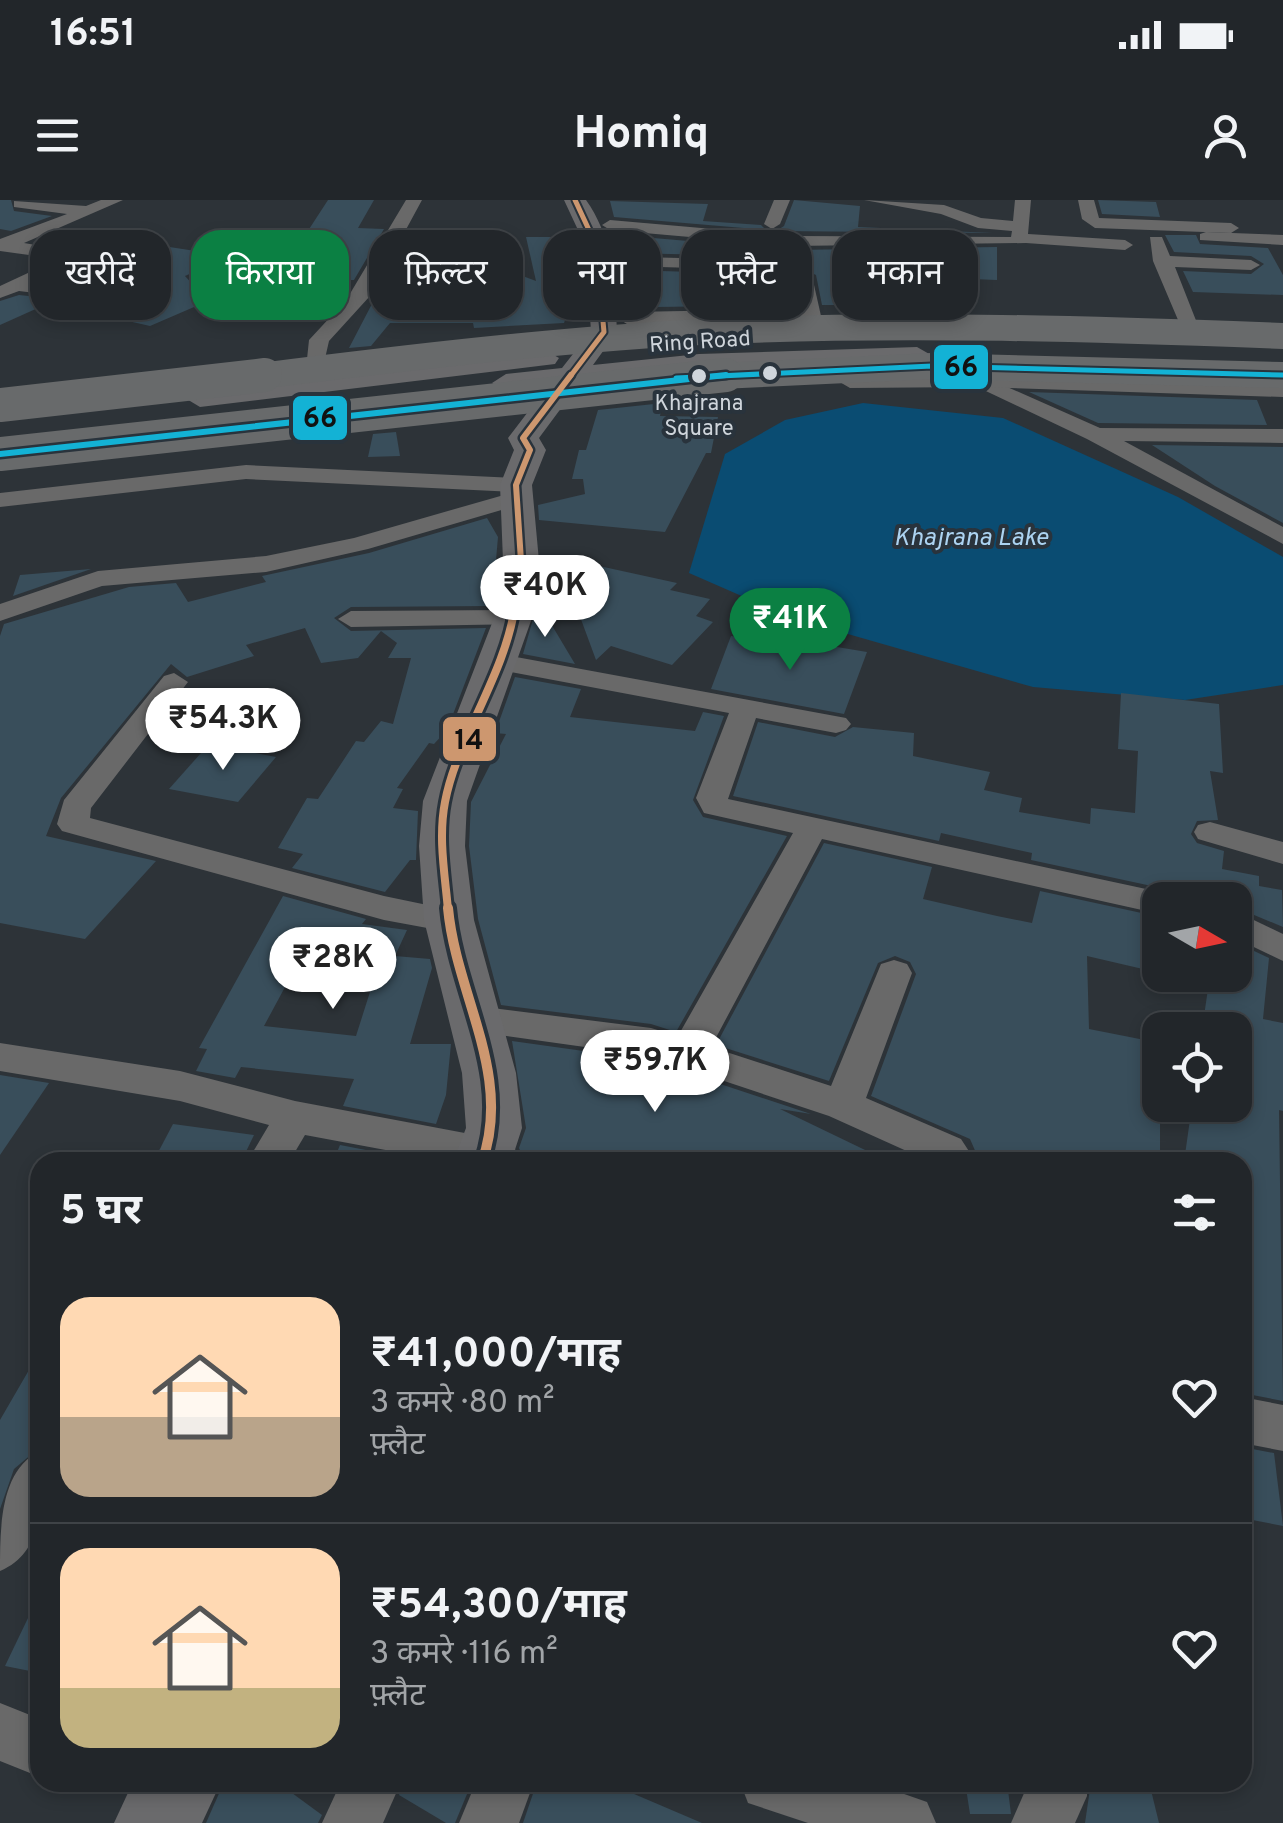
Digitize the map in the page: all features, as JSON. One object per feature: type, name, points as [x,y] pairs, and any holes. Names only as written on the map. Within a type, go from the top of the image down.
[{"type":"main road","points":[[575,200],[596,230]]},
{"type":"main road","points":[[597,200],[604,230]]},
{"type":"main road","points":[[520,478],[552,440],[612,343],[611,320]]},
{"type":"main road","name":"Ring Road","points":[[0,405],[635,336],[751,329],[954,326],[1283,336]]},
{"type":"main road","name":"Ring Road","points":[[0,419],[612,343],[912,336],[1283,348]]},
{"type":"main road","name":"Ring Road","points":[[0,440],[570,375],[612,343],[699,362],[906,355],[1283,365]]},
{"type":"main road","name":"Ring Road","points":[[0,454],[699,375],[932,366],[1283,376]]},
{"type":"main road","points":[[491,1152],[494,1128],[489,1073],[450,920],[442,846],[445,801],[500,662],[513,618],[521,561],[520,478],[524,438],[570,375]]},
{"type":"street","points":[[2,246],[115,200]]},
{"type":"street","points":[[317,359],[319,340],[350,308],[414,200]]},
{"type":"street","points":[[772,224],[782,200]]},
{"type":"street","points":[[872,200],[1019,233],[1156,242],[1283,240]]},
{"type":"street","points":[[661,244],[1019,242],[1023,200]]},
{"type":"street","points":[[1086,200],[1092,222],[1254,265],[1260,290]]},
{"type":"street","points":[[0,212],[25,202],[87,211]]},
{"type":"street","points":[[1156,242],[1231,228]]},
{"type":"street","points":[[1156,242],[1188,323]]},
{"type":"street","points":[[2,246],[30,251]]},
{"type":"street","points":[[812,316],[832,316]]},
{"type":"street","points":[[978,318],[1283,326]]},
{"type":"street","points":[[0,392],[317,359],[612,343],[782,320]]},
{"type":"street","points":[[699,362],[709,371],[736,378],[978,380],[1283,390]]},
{"type":"street","points":[[978,380],[1096,434],[1283,537]]},
{"type":"street","points":[[0,466],[549,403]]},
{"type":"street","points":[[1096,434],[1283,436]]},
{"type":"street","points":[[1243,435],[1283,457]]},
{"type":"street","points":[[0,500],[246,472],[520,478]]},
{"type":"street","points":[[0,614],[98,579],[151,571],[266,564],[359,544],[520,478]]},
{"type":"street","points":[[351,619],[513,618]]},
{"type":"street","points":[[500,662],[836,724]]},
{"type":"street","points":[[174,682],[75,807],[73,824],[384,908],[450,920]]},
{"type":"street","points":[[745,708],[713,805],[1142,900]]},
{"type":"street","points":[[688,1053],[813,826]]},
{"type":"street","points":[[1210,832],[1283,854]]},
{"type":"street","points":[[1252,932],[1283,949]]},
{"type":"street","points":[[843,1105],[894,973]]},
{"type":"street","points":[[476,1020],[651,1042],[843,1105],[943,1152]]},
{"type":"street","points":[[0,1057],[180,1086],[295,1117],[458,1152]]},
{"type":"street","points":[[274,1152],[295,1117]]},
{"type":"street","points":[[1252,1422],[1283,1428]]},
{"type":"street","points":[[0,1545],[30,1492]]},
{"type":"street","points":[[0,1732],[30,1744]]},
{"type":"street","points":[[352,1823],[367,1792]]},
{"type":"street","points":[[489,1823],[501,1792]]},
{"type":"street","points":[[802,1792],[906,1823]]},
{"type":"street","points":[[1040,1823],[1058,1792]]},
{"type":"water","name":"Khajrana Lake","points":[[863,403],[1003,418],[1178,497],[1283,557],[1283,685],[1185,700],[1033,687],[792,618],[689,573],[725,454],[785,420]]},
{"type":"building","points":[[0,200],[11,200],[14,211],[52,216],[11,231],[0,229]]},
{"type":"building","points":[[328,200],[374,200],[358,228],[384,229],[369,230],[369,254],[354,280],[349,280],[349,230],[308,230]]},
{"type":"building","points":[[794,200],[860,206],[858,227],[926,230],[778,230],[784,226]]},
{"type":"building","points":[[1098,200],[1156,202],[1160,217],[1102,214]]},
{"type":"building","points":[[610,201],[708,204],[703,221],[761,225],[766,230],[614,217]]},
{"type":"building","points":[[1165,235],[1196,235],[1200,244],[1268,248],[1283,275],[1283,295],[1193,292],[1183,271],[1251,274],[1264,264],[1251,256],[1174,252]]},
{"type":"building","points":[[526,237],[543,237],[543,320],[565,320],[564,323],[474,328],[473,323],[390,323],[371,346],[349,348],[369,310],[369,320],[523,320],[523,276],[536,281]]},
{"type":"building","points":[[661,239],[681,240],[681,254],[661,254]]},
{"type":"building","points":[[171,247],[191,250],[191,273],[185,276],[191,283],[191,308],[171,317]]},
{"type":"building","points":[[978,247],[997,247],[997,280],[978,279]]},
{"type":"building","points":[[832,249],[832,305],[822,305],[816,275],[812,273],[812,250]]},
{"type":"building","points":[[661,271],[681,272],[681,307],[661,307]]},
{"type":"building","points":[[30,296],[30,312],[0,325],[0,301]]},
{"type":"building","points":[[124,320],[164,320],[150,326]]},
{"type":"building","points":[[1029,392],[1257,400],[1267,425],[1098,423]]},
{"type":"building","points":[[662,406],[660,416],[718,417],[711,453],[706,453],[665,532],[539,520],[538,505],[585,494],[583,479],[572,479],[579,450],[586,450],[598,410]]},
{"type":"building","points":[[396,432],[400,456],[368,457],[373,434]]},
{"type":"building","points":[[1152,445],[1283,447],[1283,523],[1215,486]]},
{"type":"building","points":[[487,518],[498,537],[492,606],[351,607],[334,618],[351,631],[486,628],[447,730],[434,744],[429,743],[397,788],[403,789],[393,808],[418,811],[416,860],[410,860],[385,892],[292,868],[303,854],[278,848],[307,798],[318,799],[356,741],[364,742],[381,721],[393,724],[411,658],[388,658],[397,643],[381,631],[358,658],[321,663],[305,628],[246,645],[254,656],[187,677],[171,664],[61,798],[46,836],[156,861],[85,939],[0,923],[0,636],[4,624],[129,587],[176,583],[188,602],[266,582],[262,576],[369,553]]},
{"type":"building","points":[[558,557],[677,583],[670,590],[710,599],[696,616],[713,622],[672,665],[611,646],[596,660]]},
{"type":"building","points":[[91,569],[13,596],[20,575]]},
{"type":"building","points":[[538,602],[575,664],[523,654]]},
{"type":"building","points":[[731,636],[787,643],[789,639],[867,652],[844,714],[711,689]]},
{"type":"building","points":[[515,677],[581,689],[570,717],[695,731],[703,712],[724,716],[693,800],[703,817],[787,836],[676,1032],[651,1024],[501,1005],[478,919],[469,846],[471,802],[506,734],[495,733]]},
{"type":"building","points":[[1121,693],[1219,704],[1223,773],[1210,771],[1218,820],[1197,821],[1191,834],[1197,843],[1224,851],[1222,869],[1259,876],[1259,886],[1282,890],[1283,927],[1252,914],[1252,882],[1142,884],[1031,860],[1032,853],[941,833],[939,841],[733,796],[758,722],[835,737],[853,727],[914,733],[913,756],[990,772],[984,790],[1022,798],[1019,812],[1090,824],[1091,808],[1135,813],[1138,751],[1118,749]]},
{"type":"building","points":[[209,744],[276,757],[238,802],[169,789]]},
{"type":"building","points":[[824,843],[932,867],[923,899],[997,916],[1032,923],[1040,891],[1142,913],[1142,969],[1087,956],[1089,1029],[1142,1039],[1142,1122],[1160,1122],[1160,1152],[976,1152],[970,1139],[871,1096],[916,974],[910,962],[895,956],[878,963],[829,1081],[716,1045]]},
{"type":"building","points":[[283,896],[366,919],[362,924],[407,930],[395,956],[430,959],[432,968],[410,1044],[451,1044],[446,1095],[436,1124],[343,1106],[354,1079],[241,1067],[235,1078],[196,1071],[207,1049],[199,1048]],"holes":[[[298,963],[376,973],[356,1036],[264,1026]]]},
{"type":"building","points":[[1252,950],[1269,958],[1263,1019],[1283,1023],[1283,1111],[1279,1110],[1283,1401],[1252,1395],[1252,1152],[1185,1152],[1190,1122],[1252,1122],[1252,1012],[1205,1012],[1208,992],[1252,992]]},
{"type":"building","points":[[512,1041],[648,1060],[811,1114],[780,1109],[869,1152],[521,1152],[526,1128]]},
{"type":"building","points":[[0,1075],[49,1083],[0,1155]]},
{"type":"building","points":[[173,1124],[254,1135],[246,1152],[158,1152]]},
{"type":"building","points":[[340,1145],[376,1152],[337,1152]]},
{"type":"building","points":[[30,1368],[30,1455],[14,1469],[0,1509],[0,1420]]},
{"type":"building","points":[[1252,1449],[1274,1453],[1283,1526],[1252,1520]]},
{"type":"building","points":[[30,1614],[30,1671],[5,1666]]},
{"type":"building","points":[[220,1792],[291,1792],[322,1815],[318,1823],[206,1823]]},
{"type":"building","points":[[468,1792],[455,1823],[446,1823],[399,1795]]},
{"type":"building","points":[[534,1792],[629,1792],[702,1823],[523,1823]]},
{"type":"building","points":[[967,1792],[1008,1792],[1011,1814],[970,1814]]},
{"type":"building","points":[[1090,1792],[1151,1792],[1159,1823],[1085,1823]]},
{"type":"transit line","name":"14","points":[[486,1152],[494,1128],[489,1073],[449,920],[442,846],[445,801],[500,662],[513,618],[521,561],[516,485],[530,450],[523,438],[604,332],[596,245],[575,200]]},
{"type":"transit line","name":"66","points":[[0,454],[680,377],[932,366],[1283,375]]},
{"type":"place","name":"Khajrana Square","points":[[699,376]]}]
